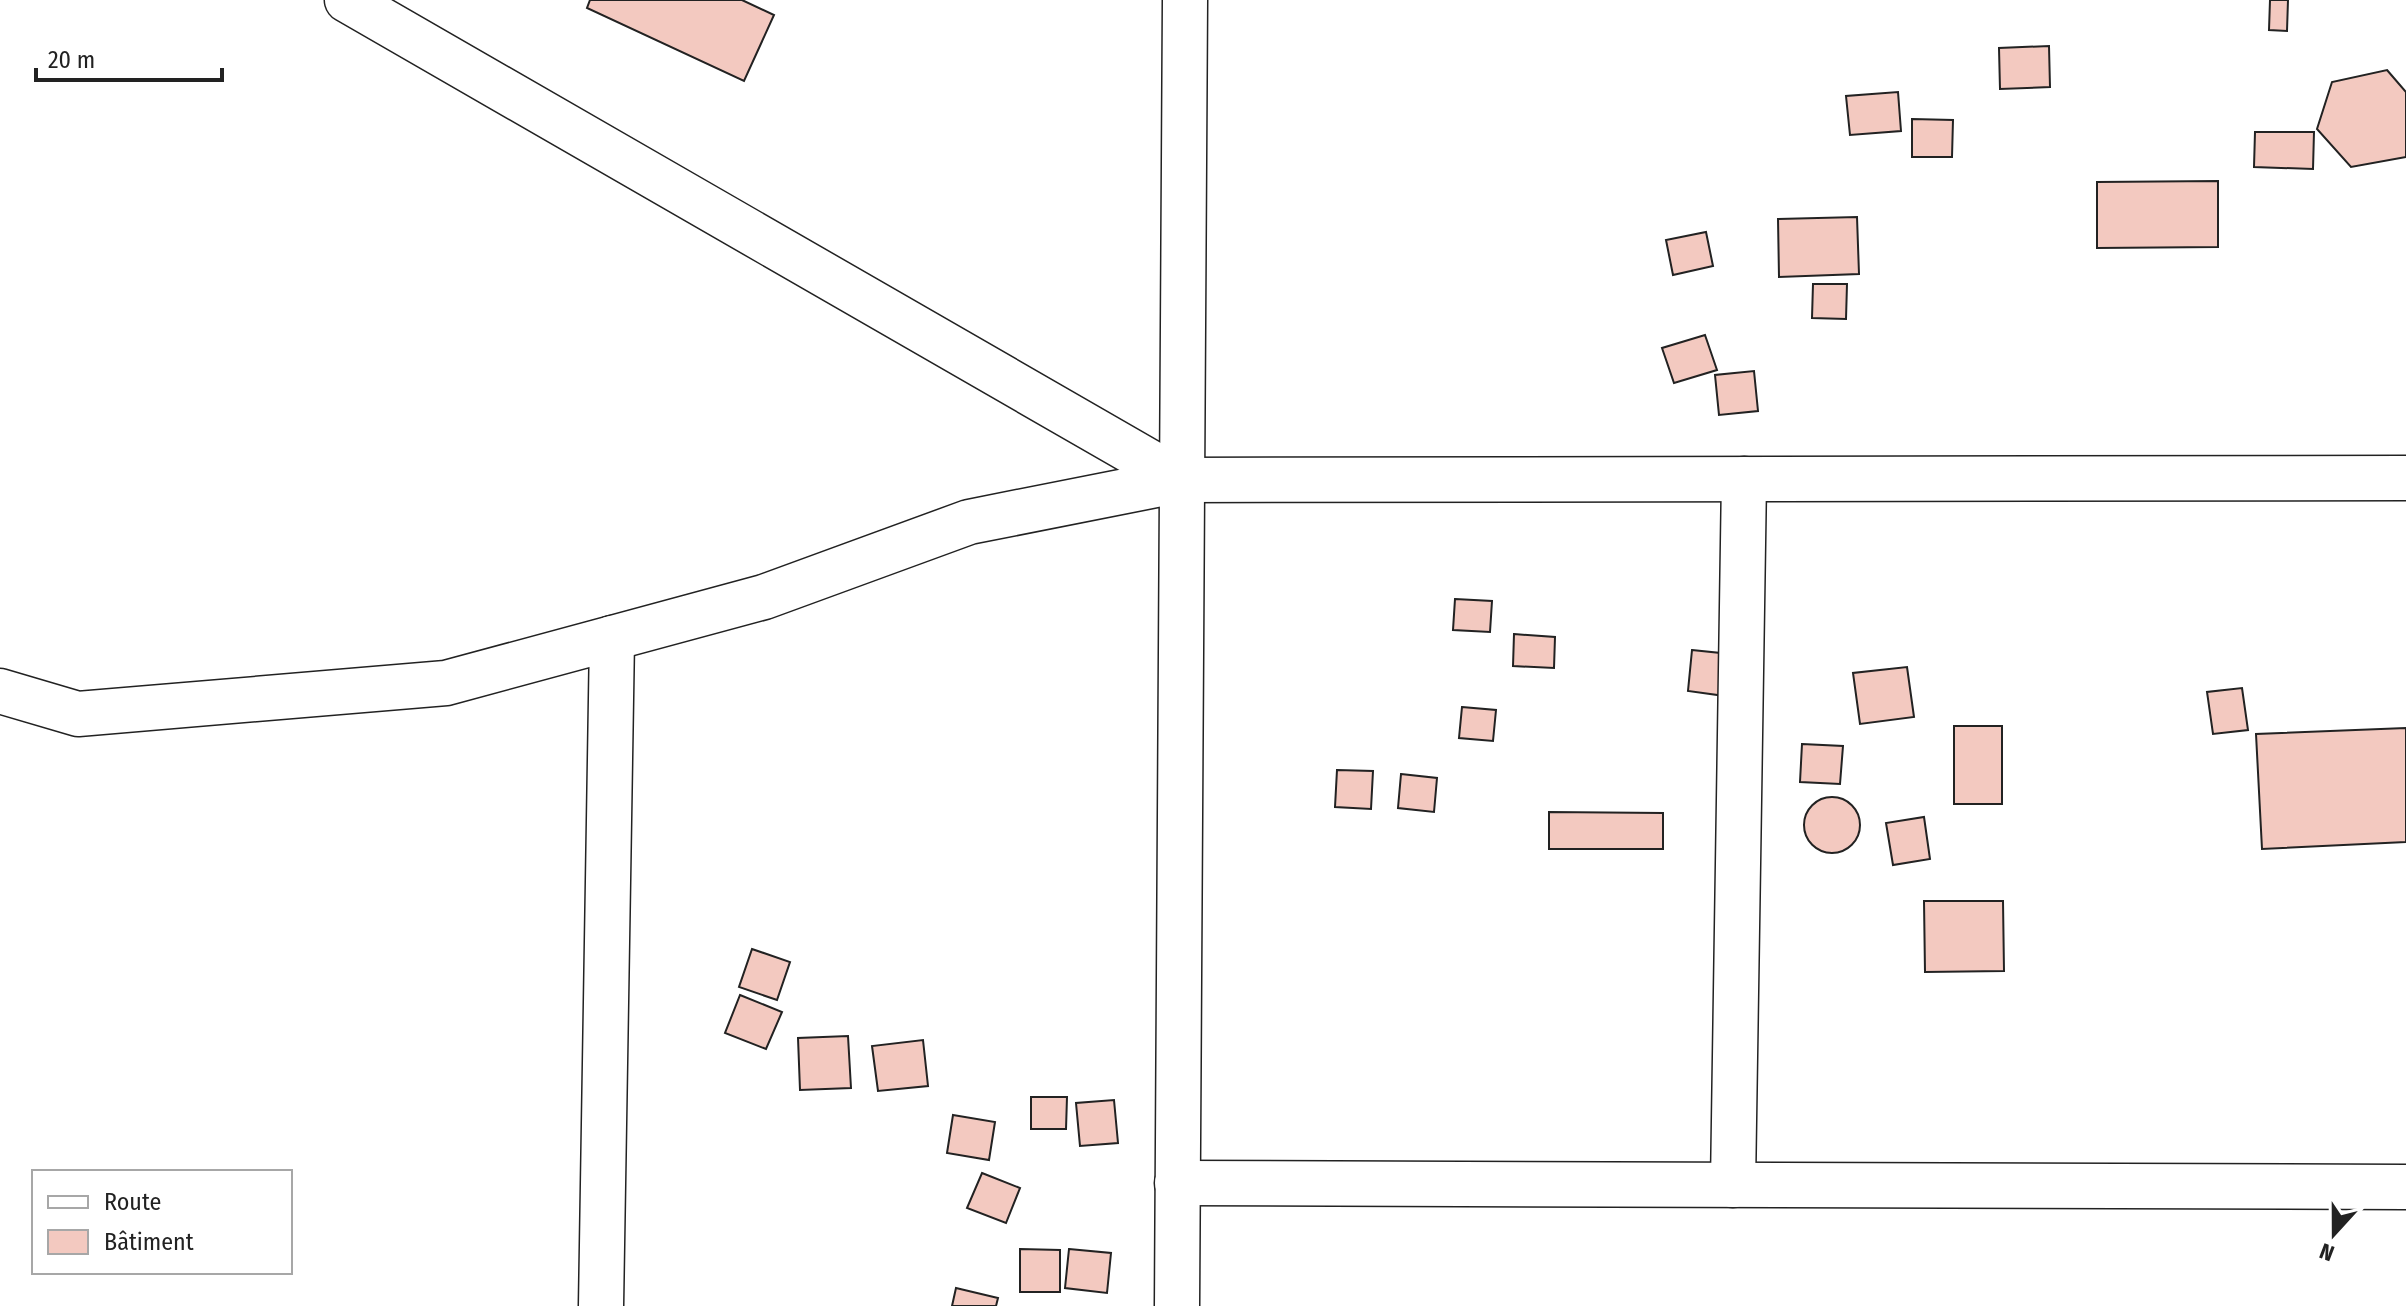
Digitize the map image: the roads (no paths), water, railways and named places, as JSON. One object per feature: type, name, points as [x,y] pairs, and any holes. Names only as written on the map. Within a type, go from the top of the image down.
[{"type":"street","points":[[347,0],[1181,480]]},
{"type":"street","points":[[1177,1306],[1185,0]]},
{"type":"street","points":[[0,691],[78,714],[446,683],[764,597],[969,522],[1181,480],[2406,478]]},
{"type":"street","points":[[1733,1185],[1744,479]]},
{"type":"street","points":[[601,1306],[612,638]]},
{"type":"street","points":[[1177,1183],[2406,1187]]}]
